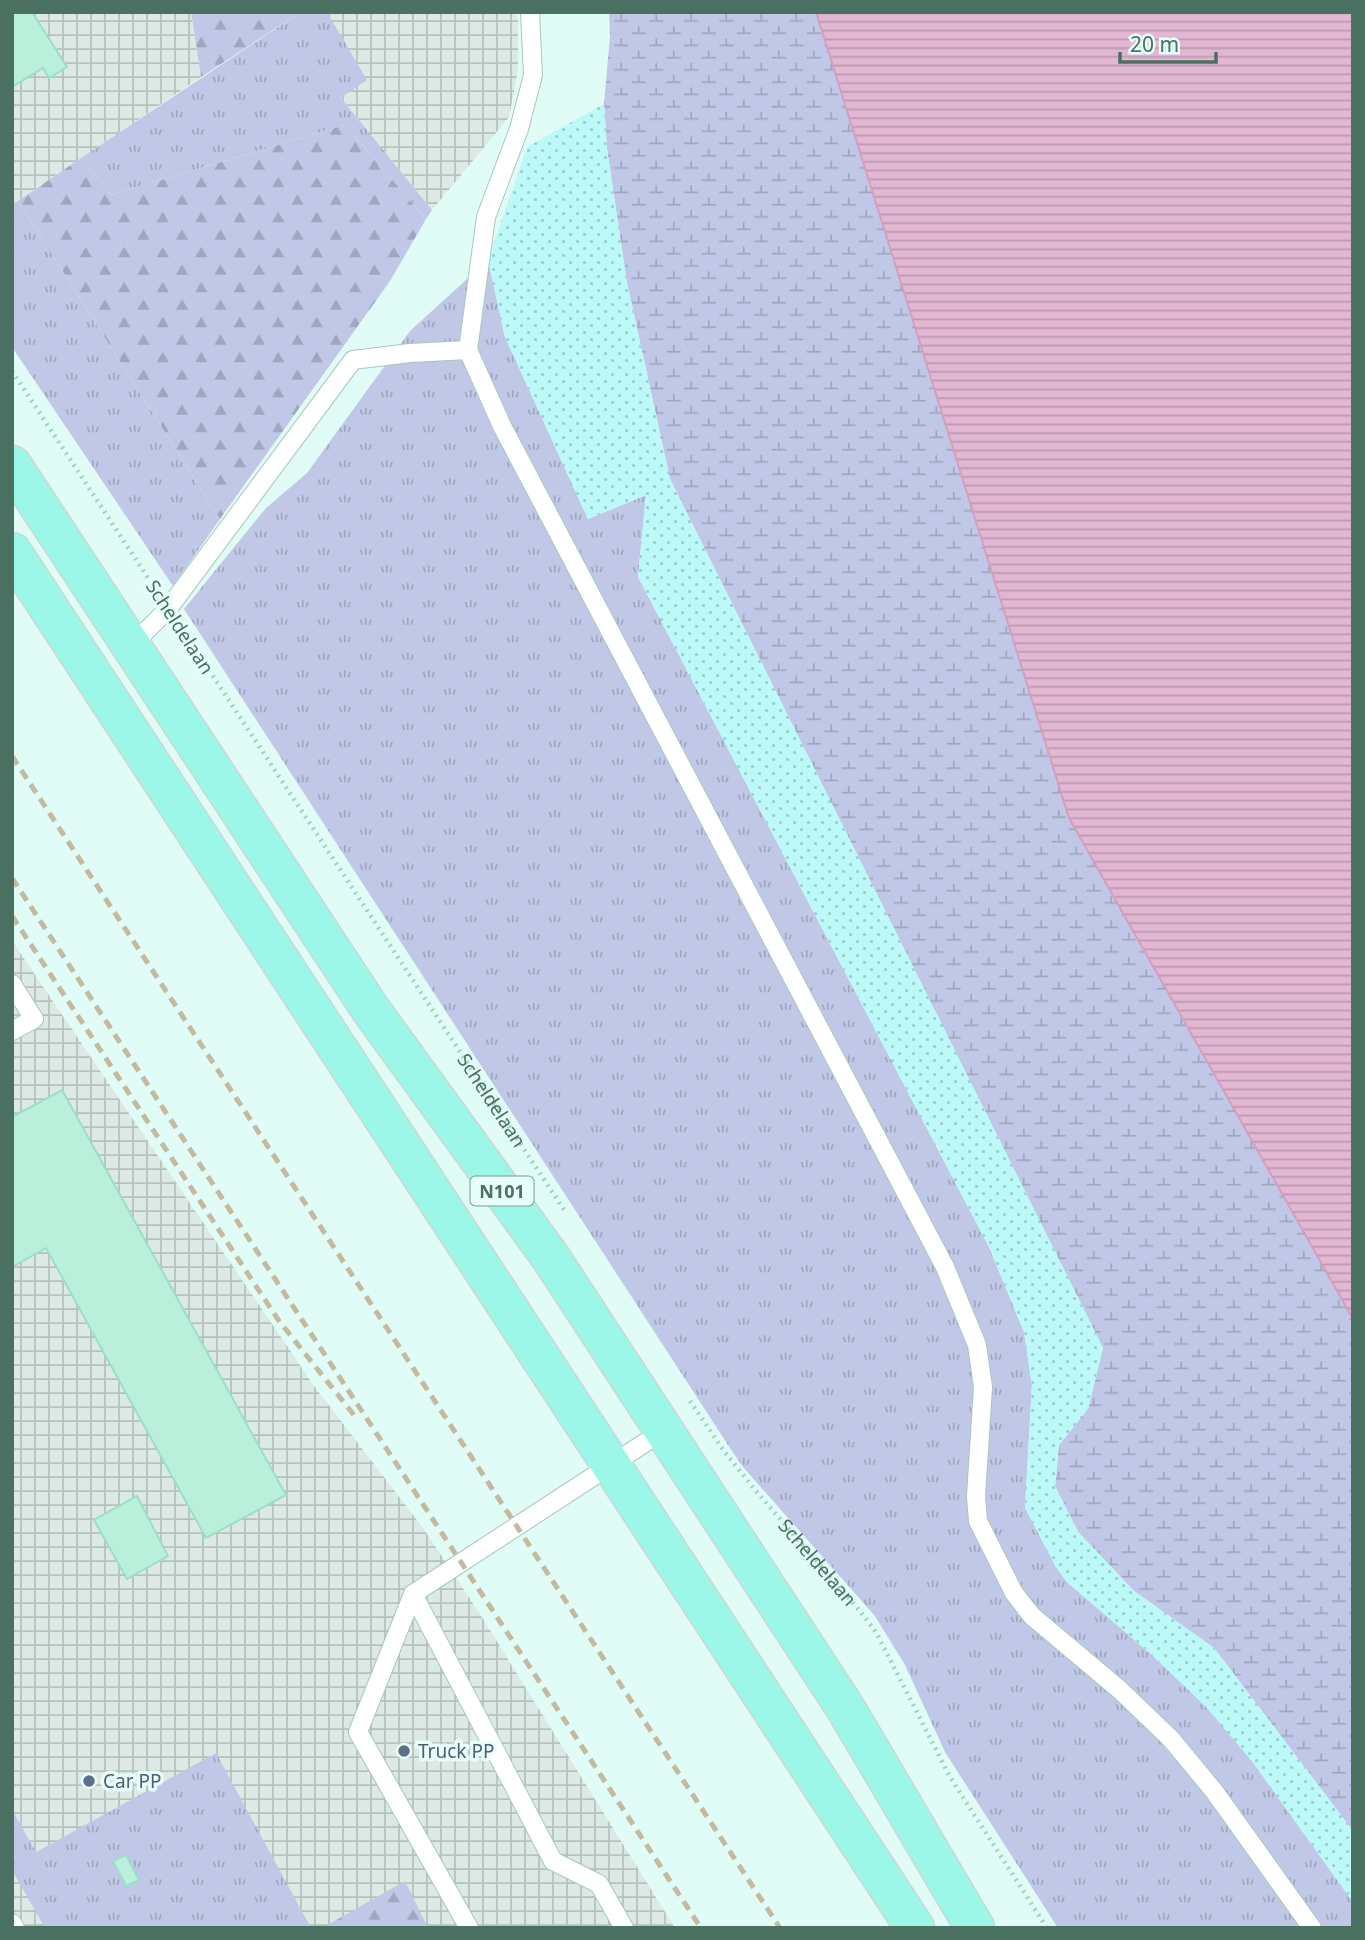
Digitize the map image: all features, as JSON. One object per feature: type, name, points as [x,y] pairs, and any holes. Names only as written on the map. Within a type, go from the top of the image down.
[{"type":"main road","name":"N101","points":[[12,465],[371,1010],[551,1258],[846,1709],[975,1928]]},
{"type":"main road","name":"N101","points":[[12,552],[915,1928]]},
{"type":"lane","points":[[530,12],[533,75],[519,129],[486,217],[467,350],[502,426],[945,1267],[977,1345],[983,1387],[976,1496],[978,1521],[1014,1593],[1032,1616],[1119,1690],[1171,1740],[1214,1791],[1312,1928]]},
{"type":"lane","points":[[131,646],[168,608],[353,360],[467,350]]},
{"type":"lane","points":[[12,984],[34,1019],[12,1031]]},
{"type":"lane","points":[[469,1928],[358,1732],[412,1594],[663,1431]]},
{"type":"lane","points":[[412,1594],[553,1861],[599,1884],[624,1928]]},
{"type":"path","name":"Scheldelaan","points":[[12,371],[570,1220]]},
{"type":"path","name":"Scheldelaan","points":[[685,1393],[724,1451],[755,1490],[876,1632],[950,1777],[1047,1928]]},
{"type":"shaded area","points":[[12,12],[191,12],[201,77],[12,205]]},
{"type":"shaded area","points":[[327,12],[515,12],[518,20],[518,70],[509,117],[432,210],[341,98]]},
{"type":"shaded area","points":[[816,12],[1353,12],[1353,1319],[1069,818]]},
{"type":"shaded area","points":[[12,941],[314,1386],[423,1528],[478,1611],[675,1928],[12,1928]]},
{"type":"green space","points":[[191,12],[301,12],[201,77]]},
{"type":"green space","points":[[301,12],[327,12],[367,80],[341,98],[432,210],[426,219],[345,125],[111,195],[81,158]]},
{"type":"green space","points":[[609,12],[816,12],[1069,818],[1353,1319],[1353,1831],[1214,1648],[1134,1591],[1078,1532],[1055,1486],[1059,1445],[1088,1409],[1103,1348],[670,479],[627,283],[607,149],[604,104],[610,36]]},
{"type":"green space","points":[[345,125],[426,219],[390,281],[220,519],[18,201],[81,158],[111,195]]},
{"type":"green space","points":[[18,201],[220,519],[173,586],[12,347],[12,205]]},
{"type":"green space","points":[[488,260],[505,337],[588,519],[646,495],[638,577],[989,1247],[1024,1332],[1032,1385],[1025,1508],[1056,1567],[1067,1582],[1152,1655],[1206,1706],[1252,1761],[1353,1902],[1353,1928],[1058,1928],[945,1752],[905,1665],[875,1616],[743,1467],[184,609],[266,508],[307,473],[410,331]]},
{"type":"green space","points":[[216,1753],[311,1928],[45,1928],[12,1870],[12,1810],[36,1852]]},
{"type":"green space","points":[[405,1881],[428,1928],[322,1928]]},
{"type":"sand","points":[[604,104],[607,149],[627,283],[670,479],[1103,1348],[1088,1409],[1059,1445],[1055,1486],[1078,1532],[1134,1591],[1214,1648],[1353,1831],[1353,1902],[1252,1761],[1206,1707],[1152,1655],[1067,1582],[1056,1567],[1025,1508],[1032,1385],[1024,1332],[989,1247],[638,577],[646,495],[588,519],[505,337],[488,260],[527,147]]},
{"type":"building","points":[[12,12],[32,12],[67,67],[49,78],[43,68],[12,87]]},
{"type":"building","points":[[62,1090],[286,1495],[206,1538],[46,1248],[12,1267],[12,1117]]},
{"type":"building","points":[[137,1496],[168,1556],[127,1579],[94,1520]]},
{"type":"building","points":[[126,1855],[139,1880],[126,1886],[113,1861]]},
{"type":"railway","points":[[12,756],[780,1928]]},
{"type":"railway","points":[[12,878],[701,1928]]},
{"type":"railway","points":[[12,916],[279,1321],[354,1415]]},
{"type":"place","name":"Truck PP","points":[[404,1751]]},
{"type":"place","name":"Car PP","points":[[89,1781]]}]
